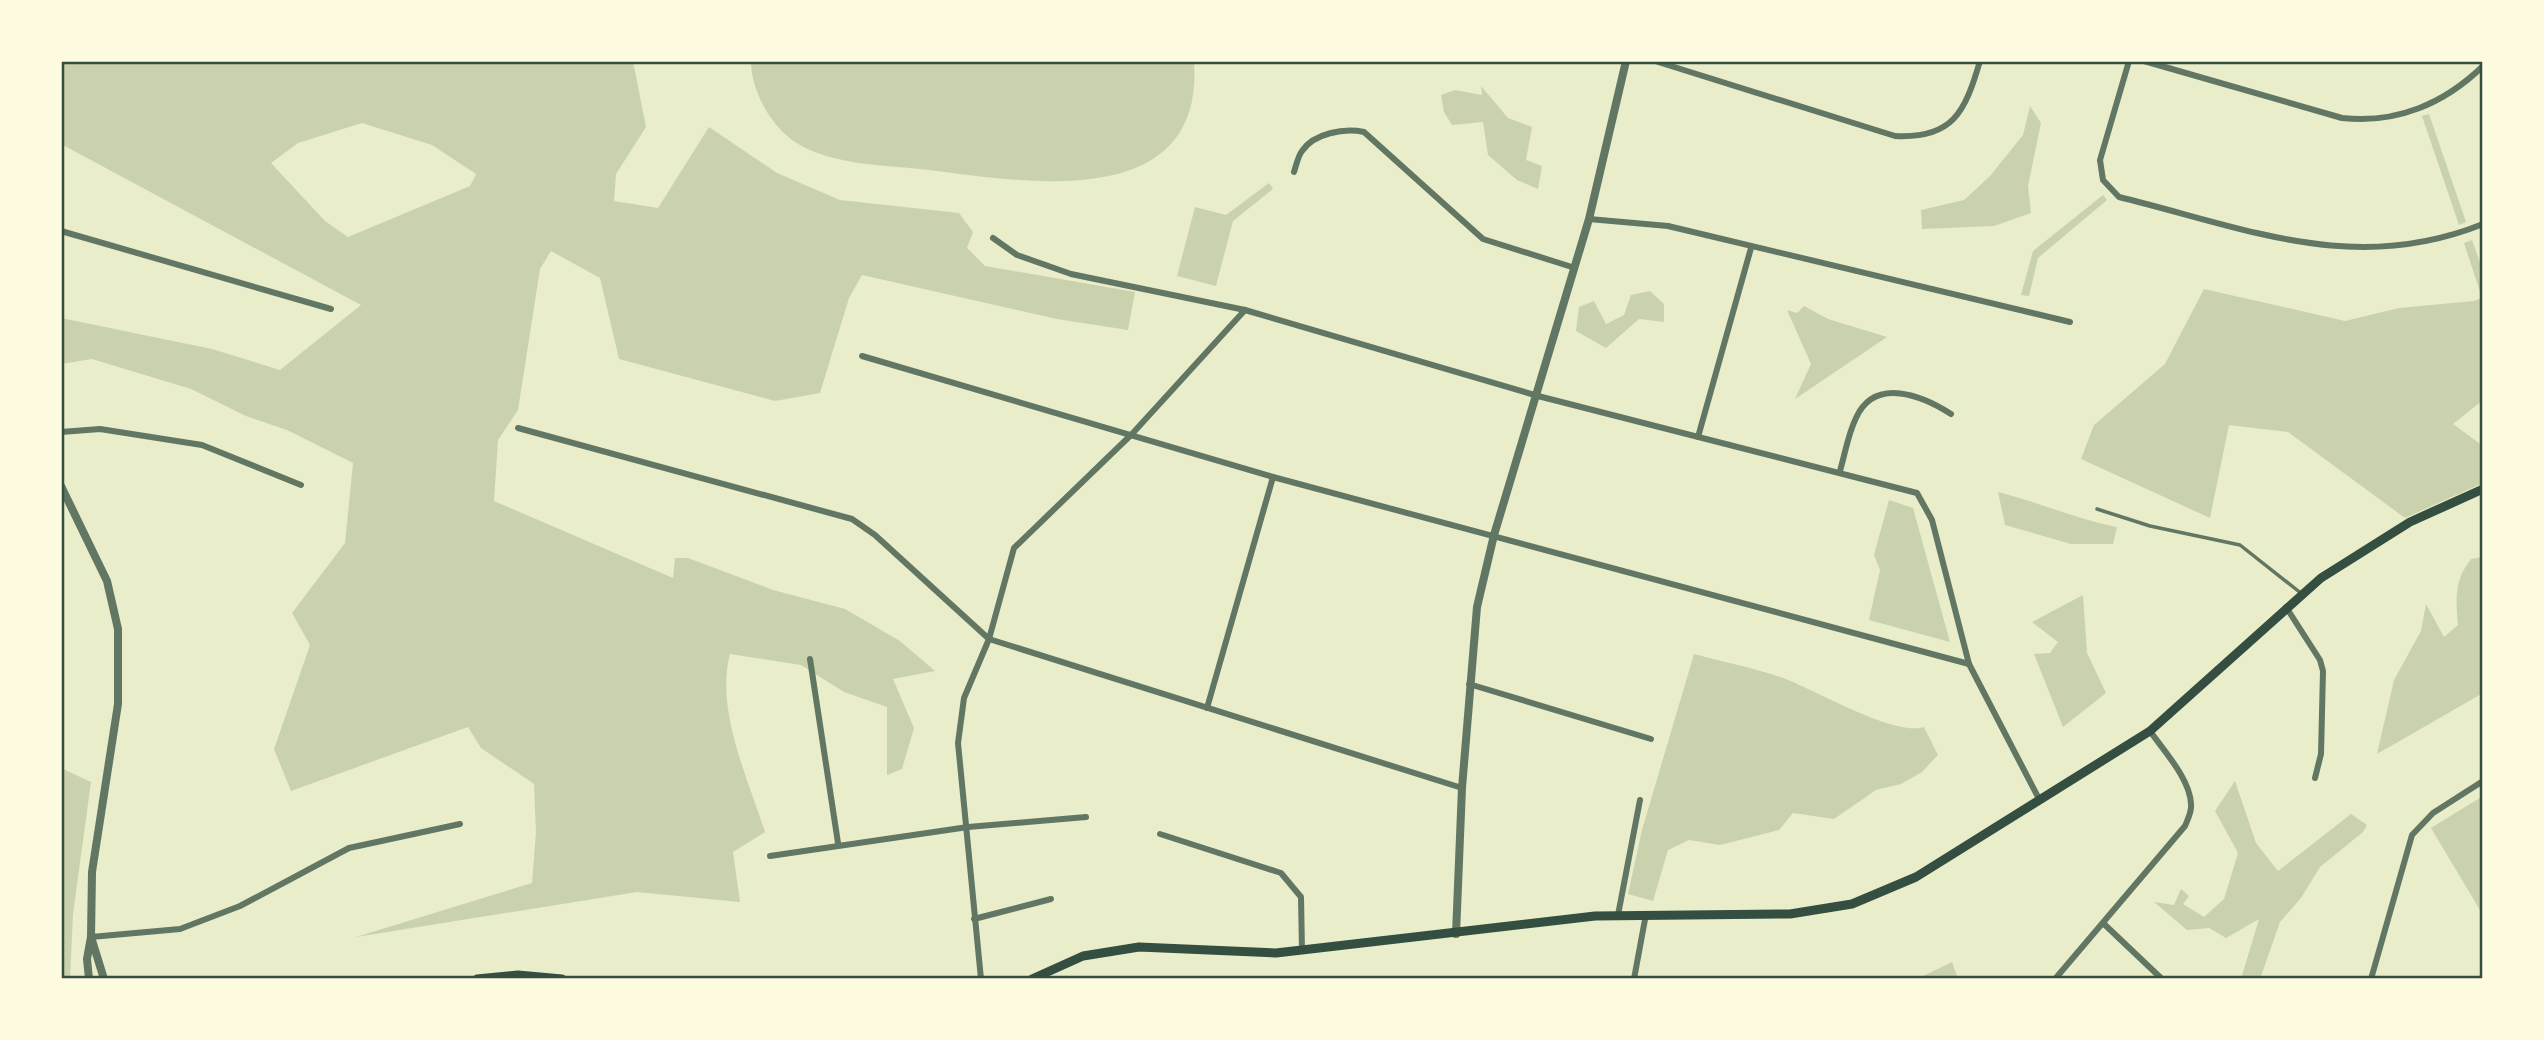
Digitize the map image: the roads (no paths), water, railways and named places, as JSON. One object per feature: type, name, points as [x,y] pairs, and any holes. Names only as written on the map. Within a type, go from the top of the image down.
[{"type":"main road","points":[[1032,979],[1083,956],[1139,947],[1276,953],[1618,915],[1790,914],[1852,904],[1916,877],[2150,731],[2302,594],[2378,540],[2483,489]]},
{"type":"main road","points":[[477,979],[518,975],[562,979]]},
{"type":"street","points":[[1456,934],[1462,788],[1476,607],[1494,535],[1538,396],[1589,219],[1626,61]]},
{"type":"street","points":[[1655,61],[1895,136],[1915,137],[1942,129],[1961,111],[1969,96],[1980,61]]},
{"type":"street","points":[[2129,61],[2100,160],[2103,180],[2119,197],[2305,243],[2343,249],[2376,249],[2436,241],[2483,224]]},
{"type":"street","points":[[2144,61],[2342,118],[2366,120],[2421,108],[2452,92],[2483,66]]},
{"type":"street","points":[[1294,172],[1302,150],[1317,139],[1349,129],[1364,131],[1483,239],[1575,268]]},
{"type":"street","points":[[1589,219],[1668,226],[1751,248],[2070,322]]},
{"type":"street","points":[[61,231],[331,310]]},
{"type":"street","points":[[993,238],[1017,255],[1071,274],[1245,310],[1538,396],[1909,488],[1923,499],[1932,520],[1969,664],[2039,799]]},
{"type":"street","points":[[1698,437],[1751,248]]},
{"type":"street","points":[[981,979],[958,743],[959,721],[964,698],[989,639],[1014,548],[1132,434],[1245,310]]},
{"type":"street","points":[[862,355],[1273,477],[1969,664]]},
{"type":"street","points":[[1840,471],[1856,416],[1877,396],[1891,392],[1913,394],[1930,400],[1951,414]]},
{"type":"street","points":[[518,428],[852,519],[875,535],[989,639],[1462,788]]},
{"type":"street","points":[[61,432],[100,429],[202,445],[301,485]]},
{"type":"street","points":[[1207,708],[1273,477]]},
{"type":"street","points":[[61,486],[107,581],[118,629],[118,704],[92,872],[91,937],[87,959],[89,979]]},
{"type":"street","points":[[2286,607],[2320,660],[2323,671],[2321,754],[2315,778]]},
{"type":"street","points":[[810,659],[838,843]]},
{"type":"street","points":[[1469,684],[1651,739]]},
{"type":"street","points":[[2055,979],[2185,826],[2192,808],[2190,796],[2173,764],[2150,731]]},
{"type":"street","points":[[2371,979],[2412,835],[2432,813],[2483,781]]},
{"type":"street","points":[[1618,915],[1640,800]]},
{"type":"street","points":[[769,856],[838,843],[968,827],[1086,817]]},
{"type":"street","points":[[91,937],[180,929],[240,906],[349,848],[460,824]]},
{"type":"street","points":[[1160,834],[1270,869],[1290,880],[1301,897],[1302,951]]},
{"type":"street","points":[[974,919],[1051,899]]},
{"type":"street","points":[[1634,979],[1646,914]]},
{"type":"street","points":[[2103,923],[2162,979]]},
{"type":"street","points":[[91,937],[104,979]]},
{"type":"lane","points":[[2097,509],[2150,526],[2240,545],[2302,594]]}]
